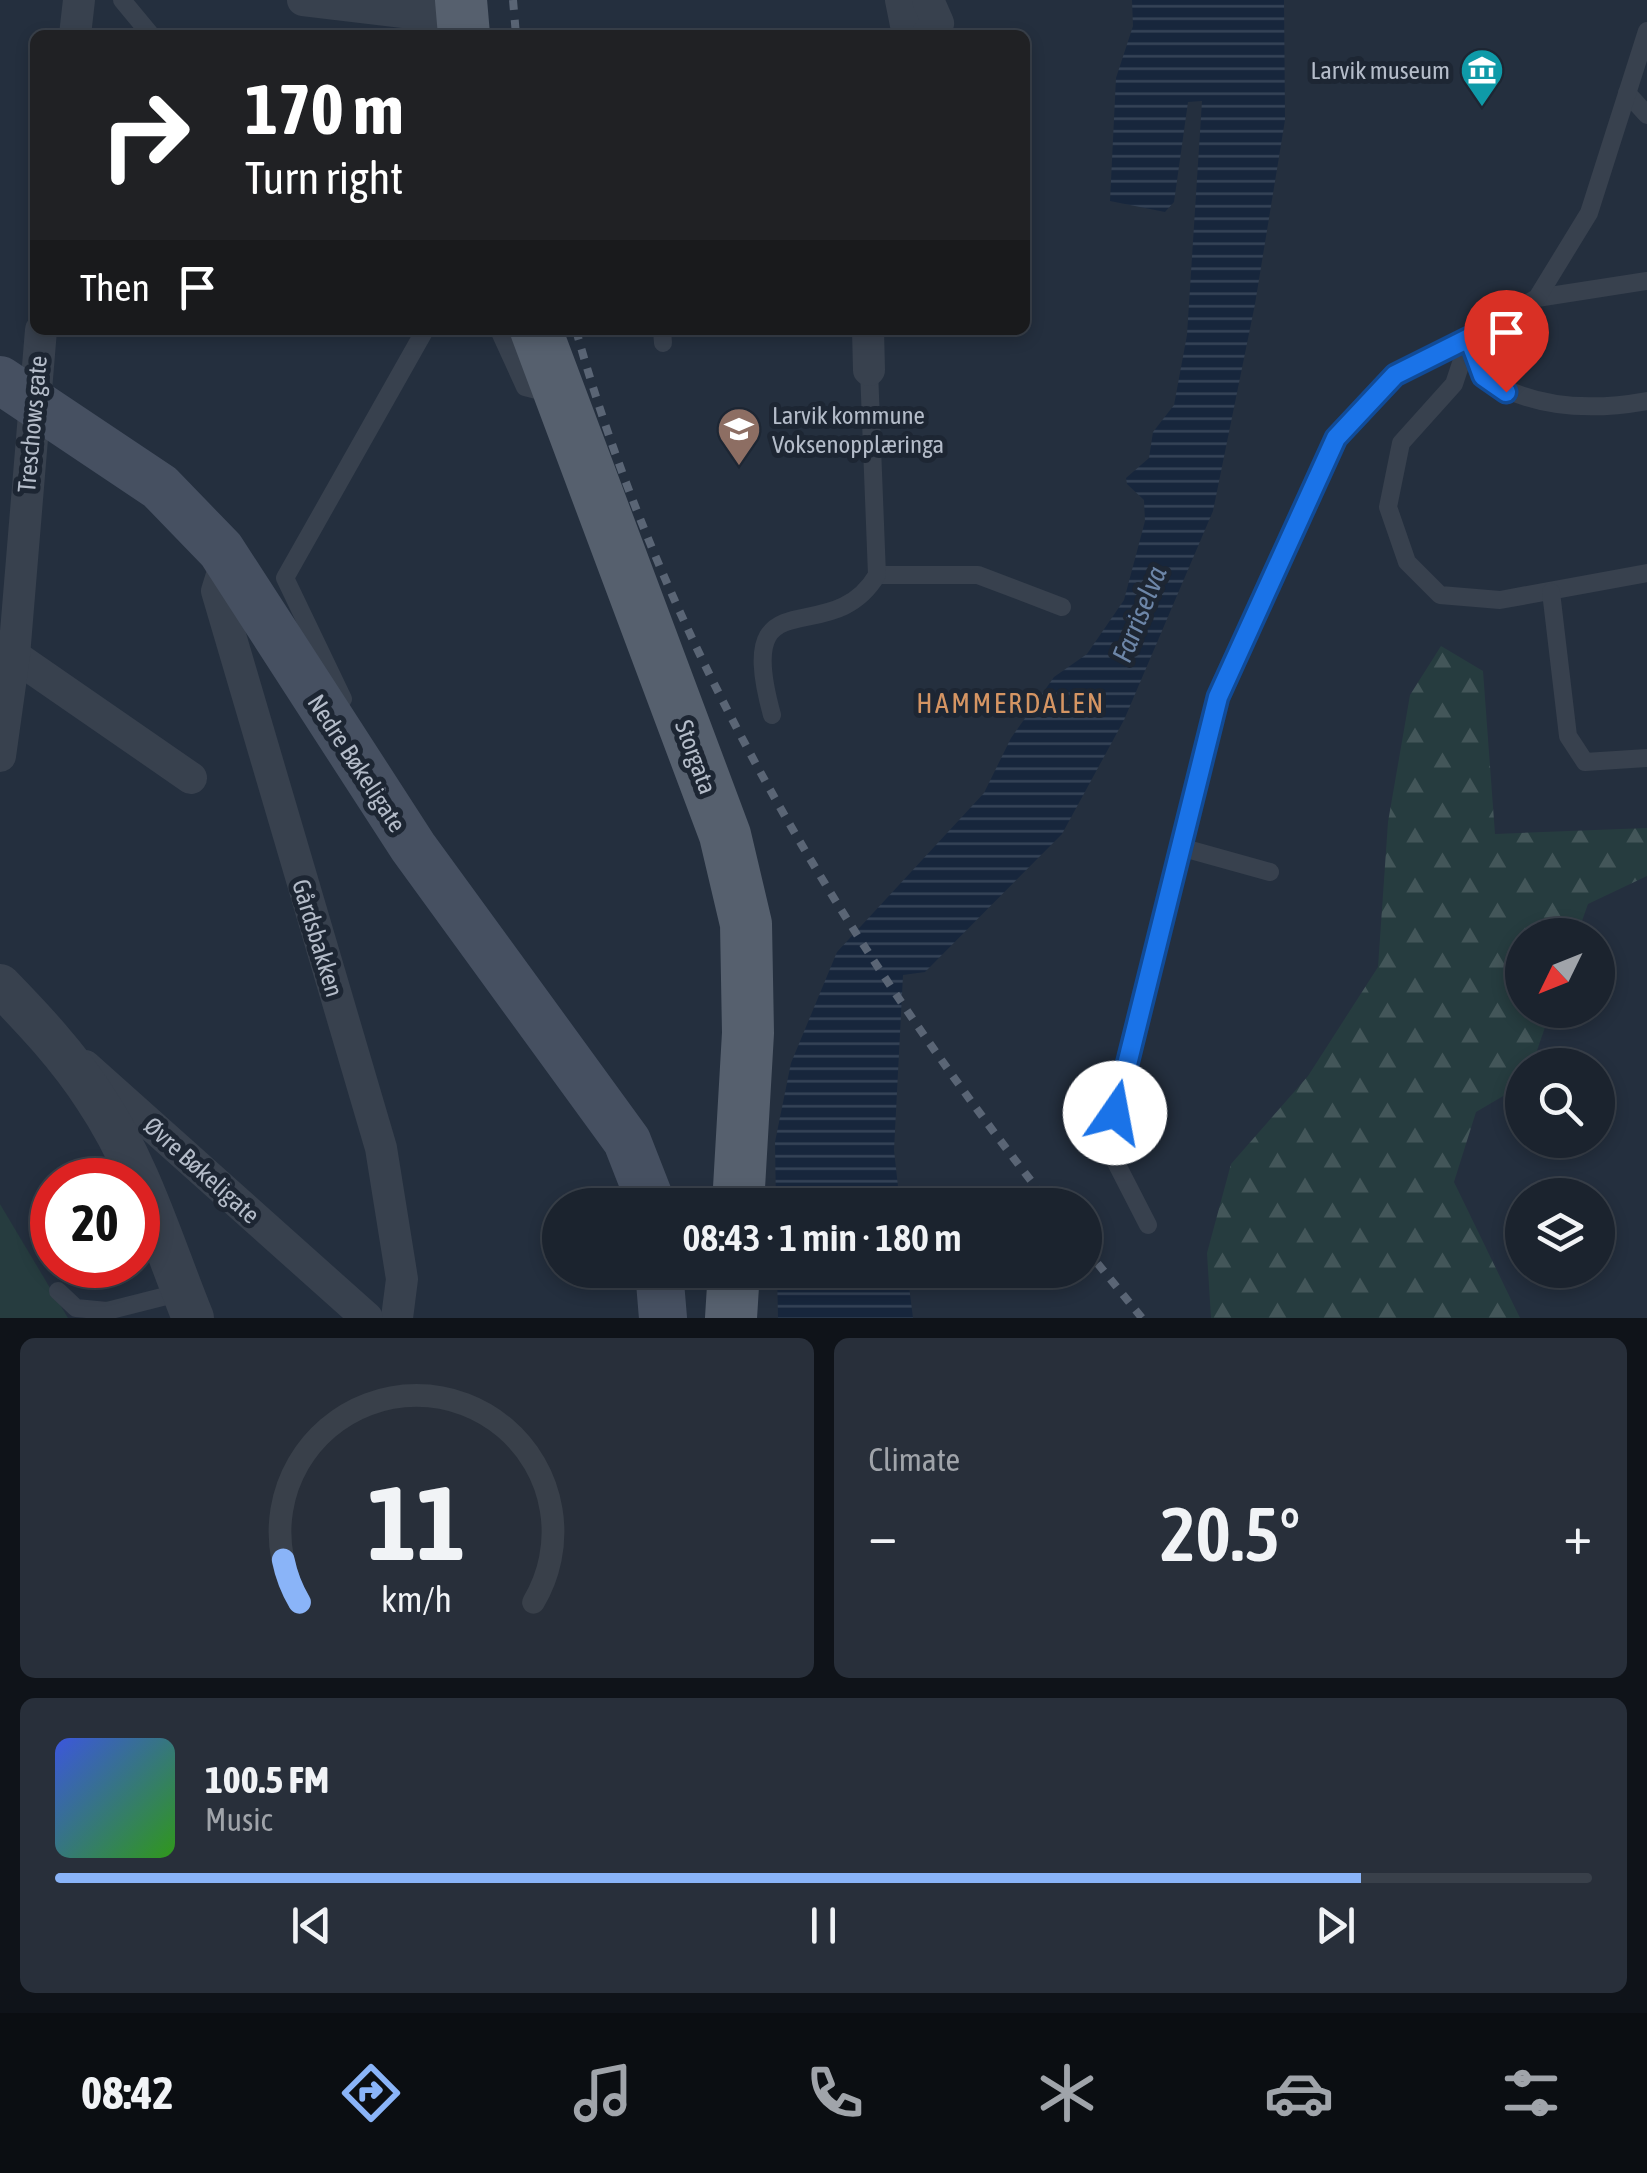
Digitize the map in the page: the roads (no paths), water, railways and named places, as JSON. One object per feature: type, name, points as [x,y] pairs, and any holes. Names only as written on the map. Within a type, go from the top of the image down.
[{"type":"main road","name":"Storgata","points":[[538,335],[724,835],[746,924],[748,1033],[739,1188]]},
{"type":"main road","name":"Nedre Bøkeligate","points":[[16,392],[160,486],[221,550],[338,737],[627,1141],[645,1188]]},
{"type":"main road","points":[[660,1288],[663,1318]]},
{"type":"main road","points":[[731,1318],[733,1288]]},
{"type":"street","points":[[76,30],[79,0]]},
{"type":"street","points":[[303,0],[462,18]]},
{"type":"street","points":[[901,0],[907,30]]},
{"type":"street","points":[[928,0],[938,23],[932,30]]},
{"type":"street","name":"Treschows gate","points":[[0,756],[16,392],[39,335]]},
{"type":"street","points":[[868,335],[869,370]]},
{"type":"street","name":"Gårdsbakken","points":[[231,566],[222,575],[217,591],[381,1148],[402,1279],[397,1318]]},
{"type":"street","points":[[7,651],[191,778]]},
{"type":"street","name":"Øvre Bøkeligate","points":[[0,985],[37,1023],[366,1318]]},
{"type":"street","name":"Øvre Bøkeligate","points":[[37,1023],[96,1098],[121,1142],[188,1305]]},
{"type":"lane","points":[[122,0],[147,30]]},
{"type":"lane","points":[[1536,298],[1589,212],[1647,32]]},
{"type":"lane","points":[[1627,93],[1647,115]]},
{"type":"lane","points":[[1148,1225],[1108,1150],[1122,1077],[1218,697],[1336,438],[1395,375],[1536,298],[1647,281]]},
{"type":"lane","points":[[338,737],[348,709],[285,578],[423,335]]},
{"type":"lane","points":[[501,335],[525,388],[558,396]]},
{"type":"lane","points":[[1469,338],[1483,376],[1520,398],[1603,409],[1647,401]]},
{"type":"lane","points":[[1469,338],[1454,384],[1402,443],[1388,507],[1395,538],[1407,562],[1440,595],[1500,600],[1647,572]]},
{"type":"lane","points":[[772,716],[759,670],[764,640],[778,624],[850,605],[866,593],[877,575],[869,370]]},
{"type":"lane","points":[[877,575],[978,576],[1062,607]]},
{"type":"lane","points":[[1551,592],[1568,736],[1585,762],[1647,758]]},
{"type":"lane","points":[[1180,848],[1270,872]]},
{"type":"lane","points":[[58,1291],[76,1308],[107,1311],[188,1305]]},
{"type":"water","name":"Farriselva","points":[[1132,0],[1284,0],[1285,120],[1255,304],[1213,511],[1124,720],[1062,834],[925,972],[903,975],[894,1150],[898,1188],[776,1188],[775,1142],[791,1063],[837,952],[984,793],[1011,738],[1054,677],[1087,654],[1124,600],[1145,521],[1144,500],[1127,484],[1126,478],[1149,458],[1153,432],[1174,405],[1187,335],[1202,101],[1188,102],[1174,202],[1165,212],[1110,201],[1116,78],[1133,26]]},
{"type":"water","points":[[777,1288],[909,1288],[913,1318],[778,1318]]},
{"type":"railway","points":[[513,0],[516,30]]},
{"type":"railway","points":[[578,335],[613,448],[659,564],[711,678],[770,790],[903,1005],[1037,1188]]},
{"type":"railway","points":[[1102,1269],[1142,1318]]},
{"type":"place","name":"Larvik museum","points":[[1482,108]]},
{"type":"place","name":"Larvik kommune Voksenopplæringa","points":[[739,467]]},
{"type":"district","name":"HAMMERDALEN","points":[[1011,703]]}]
